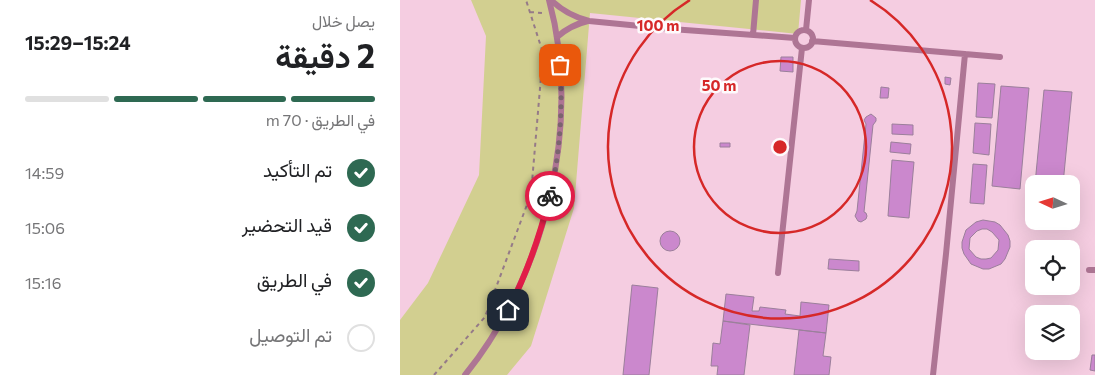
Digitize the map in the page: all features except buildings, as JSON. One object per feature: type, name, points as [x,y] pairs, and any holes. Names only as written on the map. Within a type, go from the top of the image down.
[{"type":"lane","points":[[465,375],[493,336],[515,296],[533,255],[544,222],[552,187],[558,153],[561,83],[557,37],[550,0]]},
{"type":"lane","points":[[550,0],[567,13],[589,21],[795,38]]},
{"type":"lane","points":[[753,35],[756,0]]},
{"type":"lane","points":[[806,30],[809,0]]},
{"type":"lane","points":[[557,37],[572,26],[589,21]]},
{"type":"lane","points":[[806,30],[810,32],[812,41],[810,45],[802,48],[795,42],[795,38],[799,32],[806,30]]},
{"type":"lane","points":[[812,41],[1000,57]]},
{"type":"lane","points":[[778,273],[802,48]]},
{"type":"lane","points":[[933,375],[965,54]]},
{"type":"path","points":[[434,375],[485,317],[531,194],[542,53],[526,0]]},
{"type":"path","points":[[530,12],[553,13]]},
{"type":"shaded area","points":[[471,0],[801,0],[798,34],[590,13],[574,208],[531,346],[507,375],[400,375],[400,320],[428,283],[479,175],[486,36]]},
{"type":"way so far","points":[[550,196],[558,153],[561,118],[560,65]]},
{"type":"route","points":[[508,310],[533,255],[550,196]]}]
